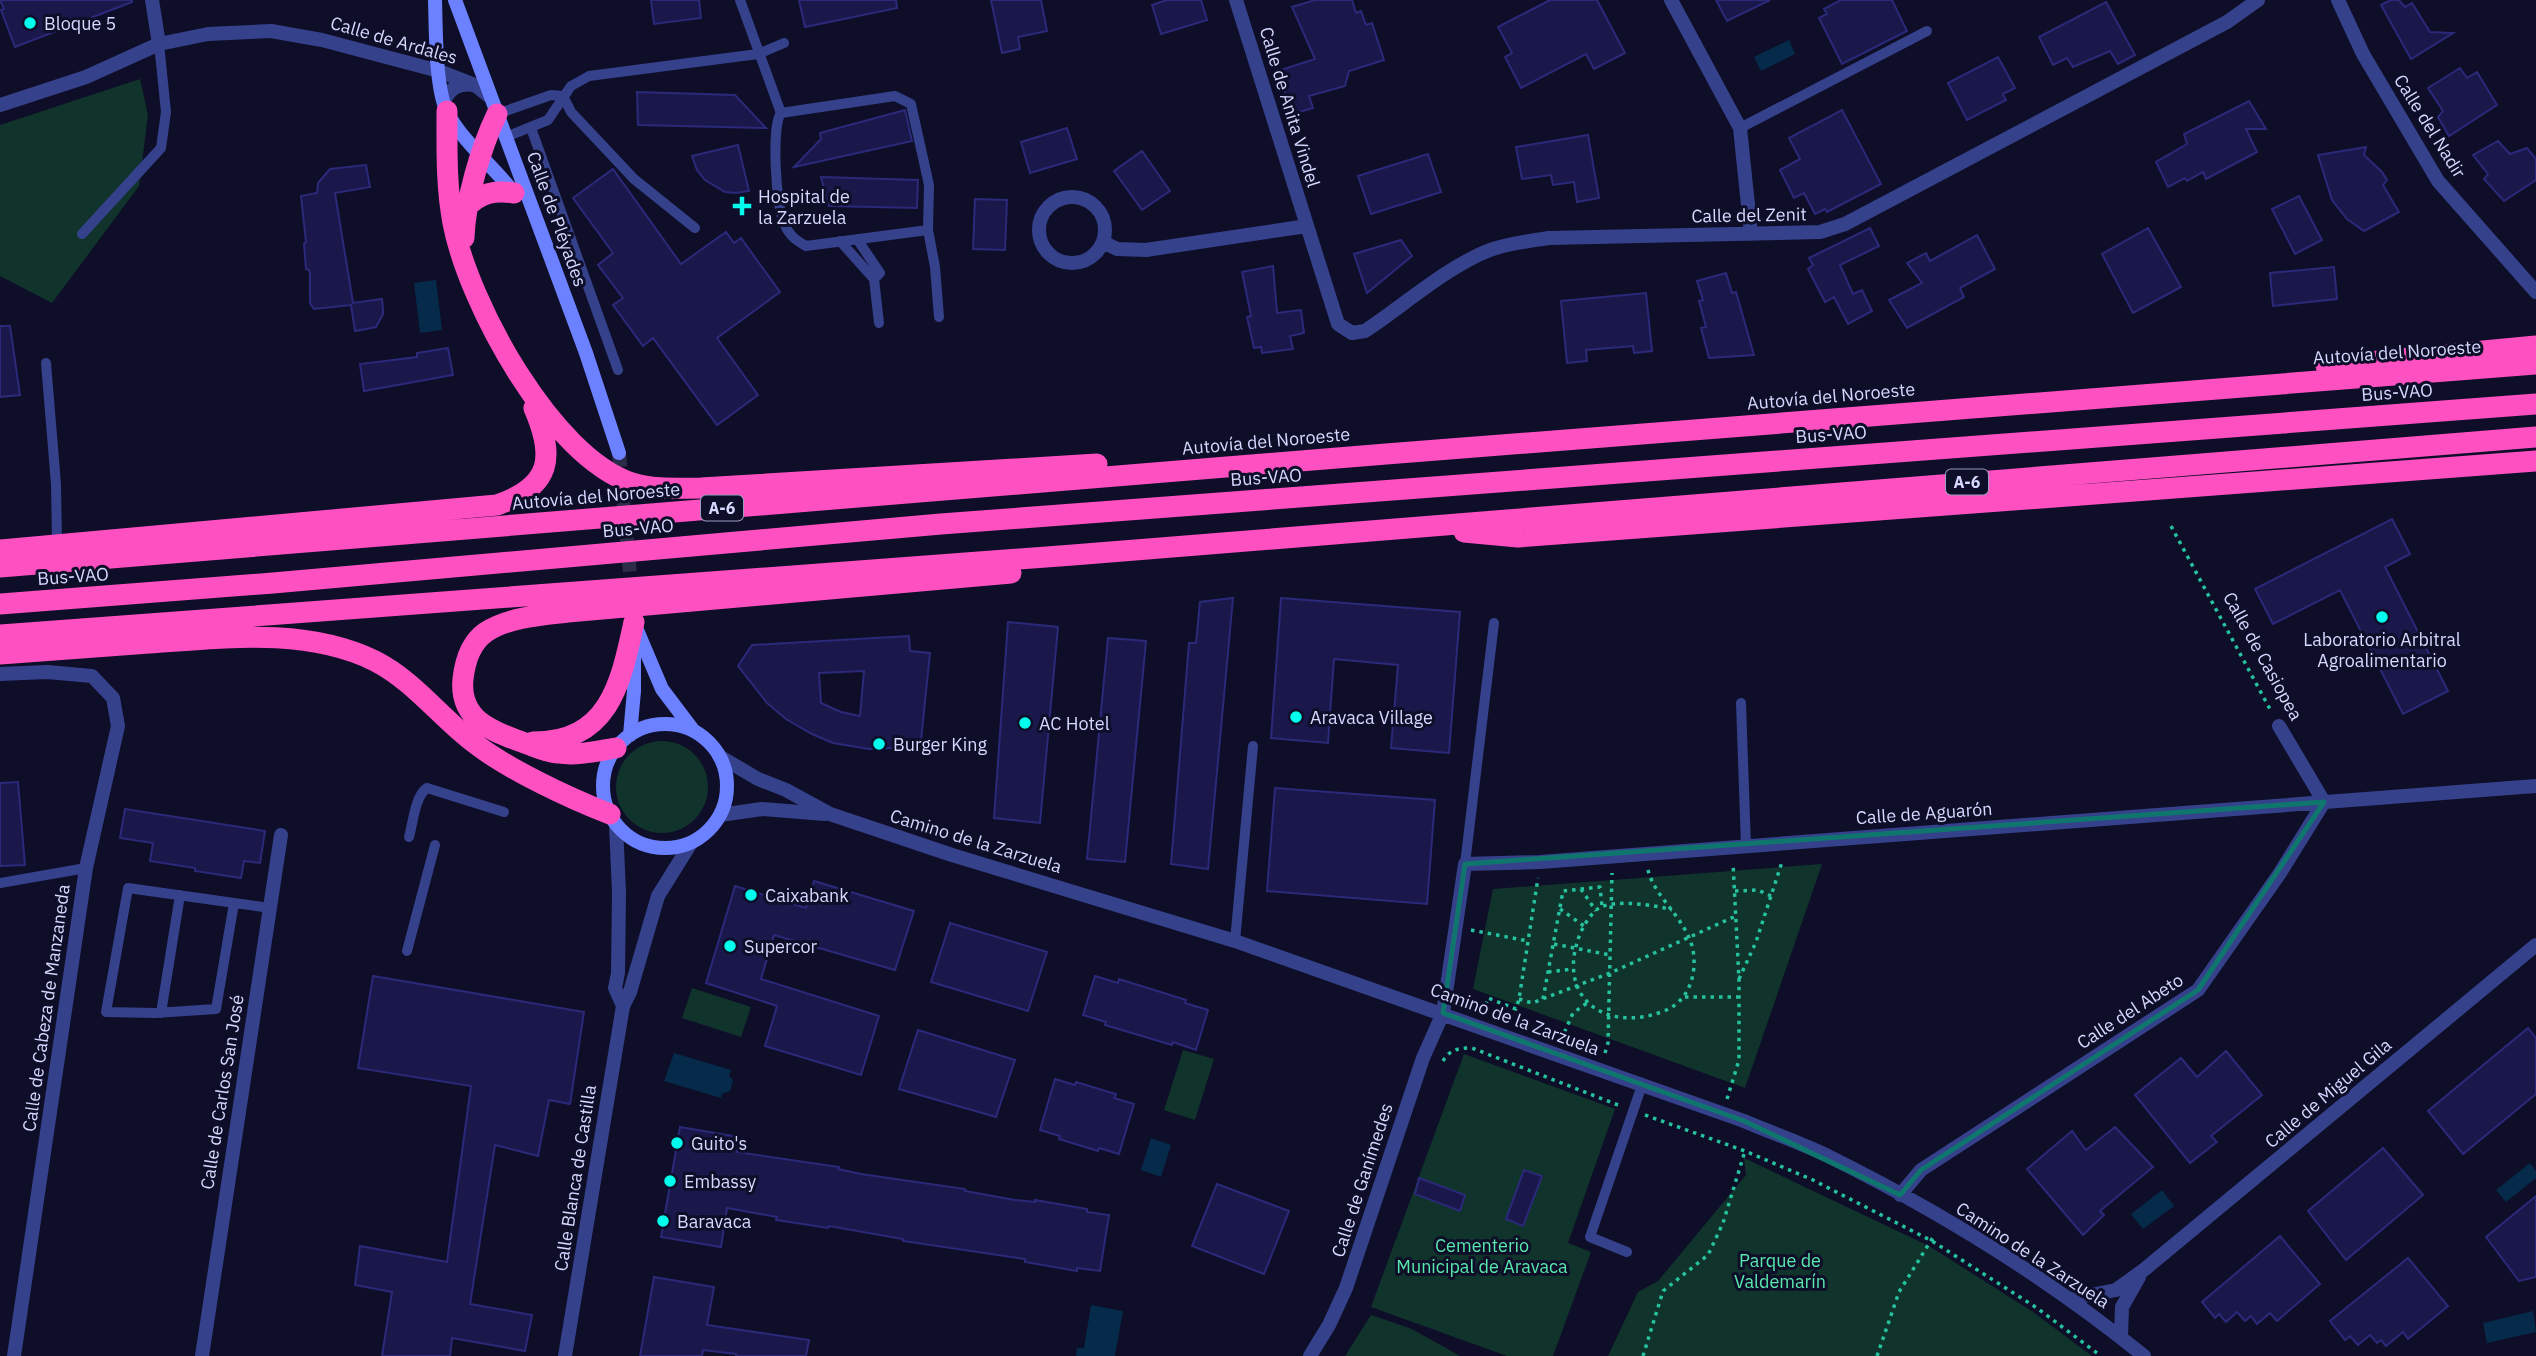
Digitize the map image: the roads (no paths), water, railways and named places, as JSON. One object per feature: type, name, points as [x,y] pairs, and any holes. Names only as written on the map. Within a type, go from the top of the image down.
[{"type":"highway","points":[[0,550],[497,505],[514,499],[537,480],[548,448],[544,431],[521,377],[480,303],[465,268],[453,222],[448,185],[445,106]]},
{"type":"highway","points":[[465,268],[466,208],[482,156],[493,106]]},
{"type":"highway","points":[[466,208],[483,194],[502,191],[514,193]]},
{"type":"highway","points":[[2253,385],[2287,370],[2536,346]]},
{"type":"highway","name":"Autovía del Noroeste","points":[[0,566],[2536,364]]},
{"type":"highway","points":[[521,377],[561,432],[592,461],[616,477],[655,488],[701,488],[1047,466],[1386,454]]},
{"type":"highway","name":"Bus-VAO","points":[[0,604],[273,583],[941,524],[2536,404]]},
{"type":"highway","name":"A-6","points":[[0,635],[1073,555],[2536,437]]},
{"type":"highway","points":[[1399,527],[1518,537],[2536,461]]},
{"type":"highway","points":[[623,742],[559,753],[500,736],[479,722],[470,712],[463,683],[467,655],[487,632],[526,618],[568,612],[1013,573],[1073,555]]},
{"type":"highway","points":[[520,742],[561,739],[580,730],[604,710],[621,680],[634,622]]},
{"type":"highway","points":[[0,654],[244,638],[335,645],[374,661],[399,676],[459,731],[496,758],[613,819]]},
{"type":"main road","points":[[435,0],[439,71],[445,106],[456,127],[514,193],[544,240]]},
{"type":"main road","name":"Calle de Pléyades","points":[[454,0],[586,353],[620,453]]},
{"type":"main road","points":[[634,622],[662,689],[694,732],[712,746],[719,756],[727,779],[727,792],[720,815],[713,826],[691,843],[675,848],[659,848],[628,836],[613,819],[603,787],[609,760],[623,742],[645,728],[678,726],[694,732]]},
{"type":"main road","points":[[623,742],[634,691],[634,622]]},
{"type":"street","points":[[152,0],[159,44]]},
{"type":"street","name":"Calle de Anita Vindel","points":[[1237,0],[1338,324]]},
{"type":"street","points":[[1671,0],[1740,128],[1751,234]]},
{"type":"street","name":"Calle del Zenit","points":[[1338,324],[1352,333],[1365,331],[1463,264],[1489,250],[1518,243],[1549,238],[1820,232],[1845,225],[2227,22],[2258,0]]},
{"type":"street","name":"Calle del Nadir","points":[[2338,0],[2364,54],[2438,181],[2536,292]]},
{"type":"street","name":"Calle de Ardales","points":[[0,104],[86,77],[159,44],[208,34],[271,31],[322,40],[439,71],[475,85],[493,106]]},
{"type":"street","points":[[445,106],[454,88],[463,84],[475,85]]},
{"type":"street","points":[[1062,198],[1083,199],[1092,204],[1104,221],[1102,242],[1097,251],[1078,262],[1056,259],[1042,243],[1040,221],[1045,211],[1062,198]]},
{"type":"street","points":[[1102,242],[1117,249],[1146,250],[1307,226]]},
{"type":"street","name":"Calle de Cabeza de Manzaneda","points":[[0,674],[47,672],[92,676],[113,698],[118,726],[86,868],[14,1356]]},
{"type":"street","name":"Calle de Casiopea","points":[[2279,726],[2324,802]]},
{"type":"street","name":"Camino de la Zarzuela","points":[[719,756],[758,779],[786,790],[830,814],[952,855],[1236,940],[1643,1085],[1827,1156],[1943,1219],[2070,1299],[2144,1356]]},
{"type":"street","name":"Calle de Aguarón","points":[[1465,864],[1540,862],[2536,786]]},
{"type":"street","name":"Calle del Abeto","points":[[1900,1195],[1921,1170],[2198,990],[2280,873],[2324,802]]},
{"type":"street","name":"Camino de la Zarzuela","points":[[720,815],[762,809],[830,814]]},
{"type":"street","name":"Calle Blanca de Castilla","points":[[613,819],[619,893],[618,973],[615,988],[623,1006]]},
{"type":"street","name":"Calle de Carlos San José","points":[[202,1356],[281,835]]},
{"type":"street","name":"Calle Blanca de Castilla","points":[[565,1356],[623,1006],[631,992],[658,896],[691,843]]},
{"type":"street","points":[[1443,1013],[1465,864]]},
{"type":"street","name":"Calle de Miguel Gila","points":[[2070,1299],[2116,1290],[2145,1269],[2536,946]]},
{"type":"street","name":"Calle de Ganímedes","points":[[1310,1356],[1329,1325],[1346,1288],[1423,1058],[1443,1013]]},
{"type":"street","name":"Calle de Miguel Gila","points":[[2121,1338],[2122,1307],[2145,1269]]},
{"type":"lane","points":[[740,0],[781,113]]},
{"type":"lane","points":[[1740,128],[1927,31]]},
{"type":"lane","points":[[506,137],[548,120],[571,86],[589,76],[758,54],[784,43]]},
{"type":"lane","points":[[82,234],[161,148],[166,112],[159,44]]},
{"type":"lane","points":[[493,106],[563,96]]},
{"type":"lane","points":[[563,96],[571,112],[634,179],[695,228]]},
{"type":"lane","points":[[928,230],[806,246],[792,237],[782,220],[774,147],[777,119],[781,113],[895,96],[911,104],[929,186],[928,230],[935,267],[939,317]]},
{"type":"lane","points":[[531,128],[618,370]]},
{"type":"lane","points":[[857,239],[880,273],[874,279]]},
{"type":"lane","points":[[840,241],[874,279],[879,323]]},
{"type":"lane","points":[[46,363],[57,484],[57,543]]},
{"type":"lane","points":[[1465,864],[1494,623]]},
{"type":"lane","points":[[1739,847],[1741,703]]},
{"type":"lane","points":[[1236,940],[1253,746]]},
{"type":"lane","points":[[409,837],[422,790],[427,788],[504,812]]},
{"type":"lane","points":[[408,951],[435,845]]},
{"type":"lane","points":[[0,883],[86,868]]},
{"type":"lane","points":[[234,903],[216,1009],[161,1013],[106,1012],[128,888],[270,908]]},
{"type":"lane","points":[[161,1013],[180,895]]},
{"type":"lane","points":[[1627,1252],[1590,1237],[1643,1085]]},
{"type":"water","points":[[1789,40],[1795,54],[1761,71],[1754,57]]},
{"type":"water","points":[[436,280],[442,330],[420,333],[414,283]]},
{"type":"water","points":[[674,1053],[731,1070],[729,1076],[733,1080],[730,1091],[722,1094],[721,1098],[664,1081]]},
{"type":"water","points":[[1151,1138],[1171,1145],[1161,1177],[1141,1170]]},
{"type":"water","points":[[2530,1163],[2536,1171],[2536,1178],[2506,1202],[2496,1190]]},
{"type":"water","points":[[2162,1190],[2174,1206],[2143,1229],[2131,1214]]},
{"type":"water","points":[[1091,1305],[1123,1311],[1115,1356],[1076,1356],[1077,1348],[1084,1348]]},
{"type":"water","points":[[2533,1311],[2536,1332],[2487,1343],[2483,1323]]},
{"type":"tunnel","points":[[619,453],[632,596]]},
{"type":"place","name":"Bloque 5","points":[[30,23]]},
{"type":"place","name":"Hospital de la Zarzuela","points":[[742,206]]},
{"type":"place","name":"Laboratorio Arbitral Agroalimentario","points":[[2382,617]]},
{"type":"place","name":"Aravaca Village","points":[[1296,717]]},
{"type":"place","name":"AC Hotel","points":[[1025,723]]},
{"type":"place","name":"Burger King","points":[[879,744]]},
{"type":"place","name":"Caixabank","points":[[751,895]]},
{"type":"place","name":"Supercor","points":[[730,946]]},
{"type":"place","name":"Guito's","points":[[677,1143]]},
{"type":"place","name":"Embassy","points":[[670,1181]]},
{"type":"place","name":"Baravaca","points":[[663,1221]]},
{"type":"park label","name":"Cementerio Municipal de Aravaca","points":[[1482,1255]]},
{"type":"park label","name":"Parque de Valdemarín","points":[[1780,1270]]}]
